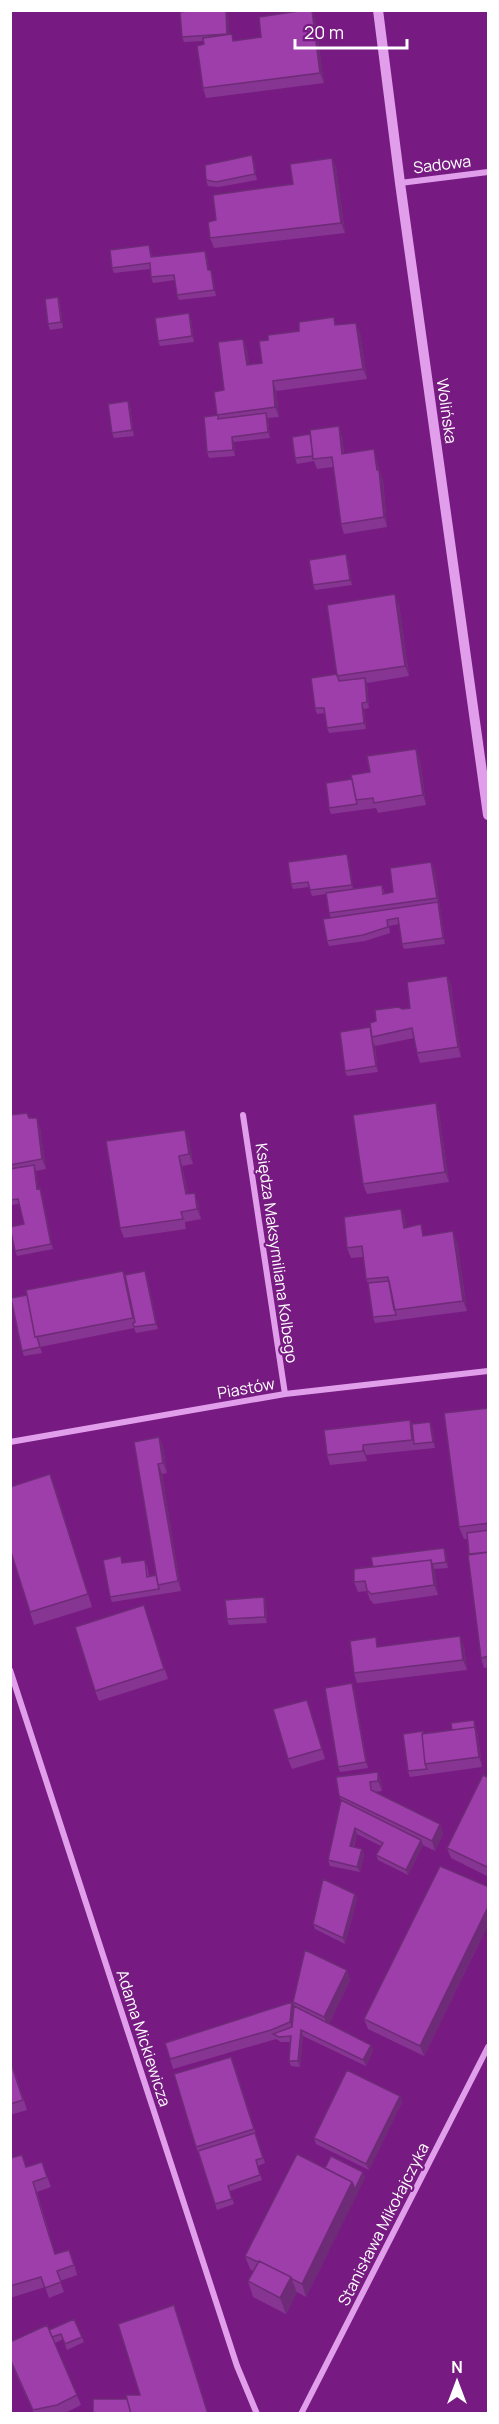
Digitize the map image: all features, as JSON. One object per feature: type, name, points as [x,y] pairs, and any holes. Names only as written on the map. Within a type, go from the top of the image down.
[{"type":"street","name":"Wolińska","points":[[378,10],[400,183],[489,815]]},
{"type":"street","name":"Sadowa","points":[[400,183],[489,172]]},
{"type":"street","name":"Księdza Maksymiliana Kolbego","points":[[243,1114],[285,1395]]},
{"type":"street","name":"Piastów","points":[[10,1442],[285,1395],[489,1371]]},
{"type":"street","name":"Adama Mickiewicza","points":[[10,1670],[237,2366],[257,2414]]},
{"type":"street","name":"Stanisława Mikołajczyka","points":[[301,2414],[489,2047]]},
{"type":"building","points":[[226,10],[227,34],[182,37],[180,12]]},
{"type":"building","points":[[312,10],[320,73],[203,88],[197,46],[204,44],[203,38],[232,34],[233,41],[261,37],[259,17]]},
{"type":"building","points":[[252,155],[255,174],[216,182],[206,180],[205,165]]},
{"type":"building","points":[[332,158],[341,223],[210,238],[208,222],[216,220],[213,195],[293,184],[290,164]]},
{"type":"building","points":[[149,245],[151,257],[205,251],[214,290],[177,295],[174,275],[151,277],[150,263],[112,268],[110,250]]},
{"type":"building","points":[[58,297],[61,322],[48,324],[45,299]]},
{"type":"building","points":[[189,313],[192,336],[158,341],[155,318]]},
{"type":"building","points":[[334,317],[335,325],[356,323],[363,369],[273,381],[275,407],[217,415],[214,392],[224,390],[218,342],[243,339],[247,365],[262,363],[259,341],[268,340],[268,335],[299,331],[299,322]]},
{"type":"building","points":[[128,401],[132,430],[112,433],[108,404]]},
{"type":"building","points":[[266,413],[268,432],[232,437],[233,450],[207,452],[204,417],[218,415],[218,419]]},
{"type":"building","points":[[339,426],[342,454],[374,449],[377,470],[379,470],[384,517],[341,524],[332,457],[313,459],[310,430]]},
{"type":"building","points":[[310,434],[313,456],[295,458],[292,437]]},
{"type":"building","points":[[346,554],[350,580],[313,585],[309,560]]},
{"type":"building","points":[[395,594],[405,666],[337,676],[327,605]]},
{"type":"building","points":[[337,674],[339,681],[365,678],[367,702],[362,703],[364,723],[327,728],[324,708],[315,708],[311,678]]},
{"type":"building","points":[[416,749],[423,795],[374,803],[373,798],[356,800],[351,775],[370,772],[367,756]]},
{"type":"building","points":[[352,779],[357,804],[329,808],[326,783]]},
{"type":"building","points":[[347,854],[352,885],[310,890],[308,882],[291,884],[288,862]]},
{"type":"building","points":[[431,862],[437,898],[329,913],[326,893],[382,885],[383,894],[393,892],[390,868]]},
{"type":"building","points":[[438,902],[443,938],[402,944],[398,918],[387,920],[388,927],[363,935],[327,941],[323,919]]},
{"type":"building","points":[[447,976],[458,1047],[417,1053],[412,1028],[372,1037],[370,1023],[376,1021],[375,1010],[410,1008],[407,982]]},
{"type":"building","points":[[370,1027],[376,1066],[345,1071],[340,1032]]},
{"type":"building","points":[[436,1103],[445,1172],[363,1184],[353,1115]]},
{"type":"building","points":[[27,1113],[29,1118],[37,1118],[42,1159],[10,1165],[10,1115]]},
{"type":"building","points":[[185,1130],[189,1154],[179,1156],[186,1194],[195,1193],[197,1209],[181,1212],[183,1219],[120,1228],[106,1141]]},
{"type":"building","points":[[34,1165],[37,1189],[40,1188],[51,1244],[15,1251],[10,1227],[24,1224],[18,1199],[10,1200],[10,1169]]},
{"type":"building","points":[[401,1209],[404,1228],[421,1224],[423,1236],[453,1231],[463,1301],[394,1310],[388,1277],[366,1279],[362,1246],[347,1248],[344,1217]]},
{"type":"building","points":[[123,1271],[133,1318],[35,1337],[26,1290]]},
{"type":"building","points":[[145,1271],[156,1324],[134,1327],[135,1322],[125,1275]]},
{"type":"building","points":[[389,1281],[396,1315],[373,1317],[368,1283]]},
{"type":"building","points":[[27,1295],[35,1337],[40,1347],[22,1351],[11,1298]]},
{"type":"building","points":[[489,1408],[489,1523],[459,1527],[444,1413]]},
{"type":"building","points":[[410,1420],[412,1440],[363,1445],[363,1451],[327,1455],[324,1430]]},
{"type":"building","points":[[430,1422],[433,1442],[414,1444],[412,1424]]},
{"type":"building","points":[[159,1437],[163,1463],[158,1464],[178,1581],[158,1585],[134,1442]]},
{"type":"building","points":[[50,1474],[88,1594],[30,1612],[10,1549],[10,1487]]},
{"type":"building","points":[[489,1530],[489,1552],[469,1554],[467,1533]]},
{"type":"building","points":[[444,1548],[446,1562],[432,1564],[431,1560],[373,1567],[371,1557]]},
{"type":"building","points":[[489,1552],[489,1656],[481,1658],[468,1555]]},
{"type":"building","points":[[121,1556],[122,1563],[145,1560],[147,1577],[156,1575],[159,1589],[110,1597],[103,1560]]},
{"type":"building","points":[[431,1560],[434,1585],[371,1594],[367,1590],[365,1581],[354,1582],[354,1569]]},
{"type":"building","points":[[264,1597],[265,1617],[227,1619],[225,1600]]},
{"type":"building","points":[[144,1605],[164,1669],[95,1691],[75,1627]]},
{"type":"building","points":[[460,1636],[463,1660],[354,1673],[350,1641],[376,1637],[377,1647]]},
{"type":"building","points":[[352,1683],[366,1762],[338,1767],[325,1688]]},
{"type":"building","points":[[307,1700],[322,1749],[288,1759],[273,1709]]},
{"type":"building","points":[[474,1720],[475,1727],[452,1730],[451,1723]]},
{"type":"building","points":[[475,1727],[479,1757],[425,1764],[422,1734]]},
{"type":"building","points":[[423,1731],[427,1769],[408,1771],[403,1734]]},
{"type":"building","points":[[378,1772],[378,1781],[370,1782],[371,1790],[440,1824],[432,1841],[339,1796],[336,1777]]},
{"type":"building","points":[[483,1775],[489,1778],[489,1868],[447,1848]]},
{"type":"building","points":[[341,1800],[421,1840],[406,1870],[376,1855],[383,1843],[355,1828],[350,1846],[362,1849],[357,1867],[328,1860]]},
{"type":"building","points":[[440,1866],[489,1887],[489,1905],[420,2046],[364,2019]]},
{"type":"building","points":[[323,1879],[355,1894],[343,1938],[313,1924]]},
{"type":"building","points":[[305,1950],[347,1970],[324,2017],[293,2002]]},
{"type":"building","points":[[292,2002],[290,2022],[271,2030],[170,2059],[165,2043]]},
{"type":"building","points":[[294,2006],[371,2045],[363,2060],[301,2030],[298,2061],[289,2061],[291,2036],[279,2037],[273,2034],[292,2027]]},
{"type":"building","points":[[231,2057],[254,2129],[196,2147],[174,2074]]},
{"type":"building","points":[[10,2060],[23,2100],[10,2104]]},
{"type":"building","points":[[347,2070],[400,2096],[366,2164],[314,2138]]},
{"type":"building","points":[[255,2133],[263,2158],[256,2160],[260,2175],[228,2186],[232,2199],[215,2204],[198,2151]]},
{"type":"building","points":[[297,2154],[352,2182],[302,2284],[245,2256]]},
{"type":"building","points":[[22,2155],[26,2167],[42,2162],[47,2177],[33,2182],[44,2219],[55,2254],[69,2250],[74,2265],[57,2271],[61,2282],[45,2288],[41,2277],[10,2286],[10,2158]]},
{"type":"building","points":[[331,2156],[363,2172],[355,2189],[352,2182],[325,2168]]},
{"type":"building","points":[[259,2261],[291,2277],[280,2298],[248,2281]]},
{"type":"building","points":[[174,2305],[208,2414],[131,2414],[126,2395],[140,2395],[118,2324]]},
{"type":"building","points":[[74,2319],[82,2337],[65,2344],[61,2334],[52,2337],[49,2330]]},
{"type":"building","points":[[47,2325],[77,2395],[57,2405],[33,2410],[10,2359],[10,2342]]},
{"type":"building","points":[[93,2399],[127,2399],[131,2414],[93,2414]]}]
